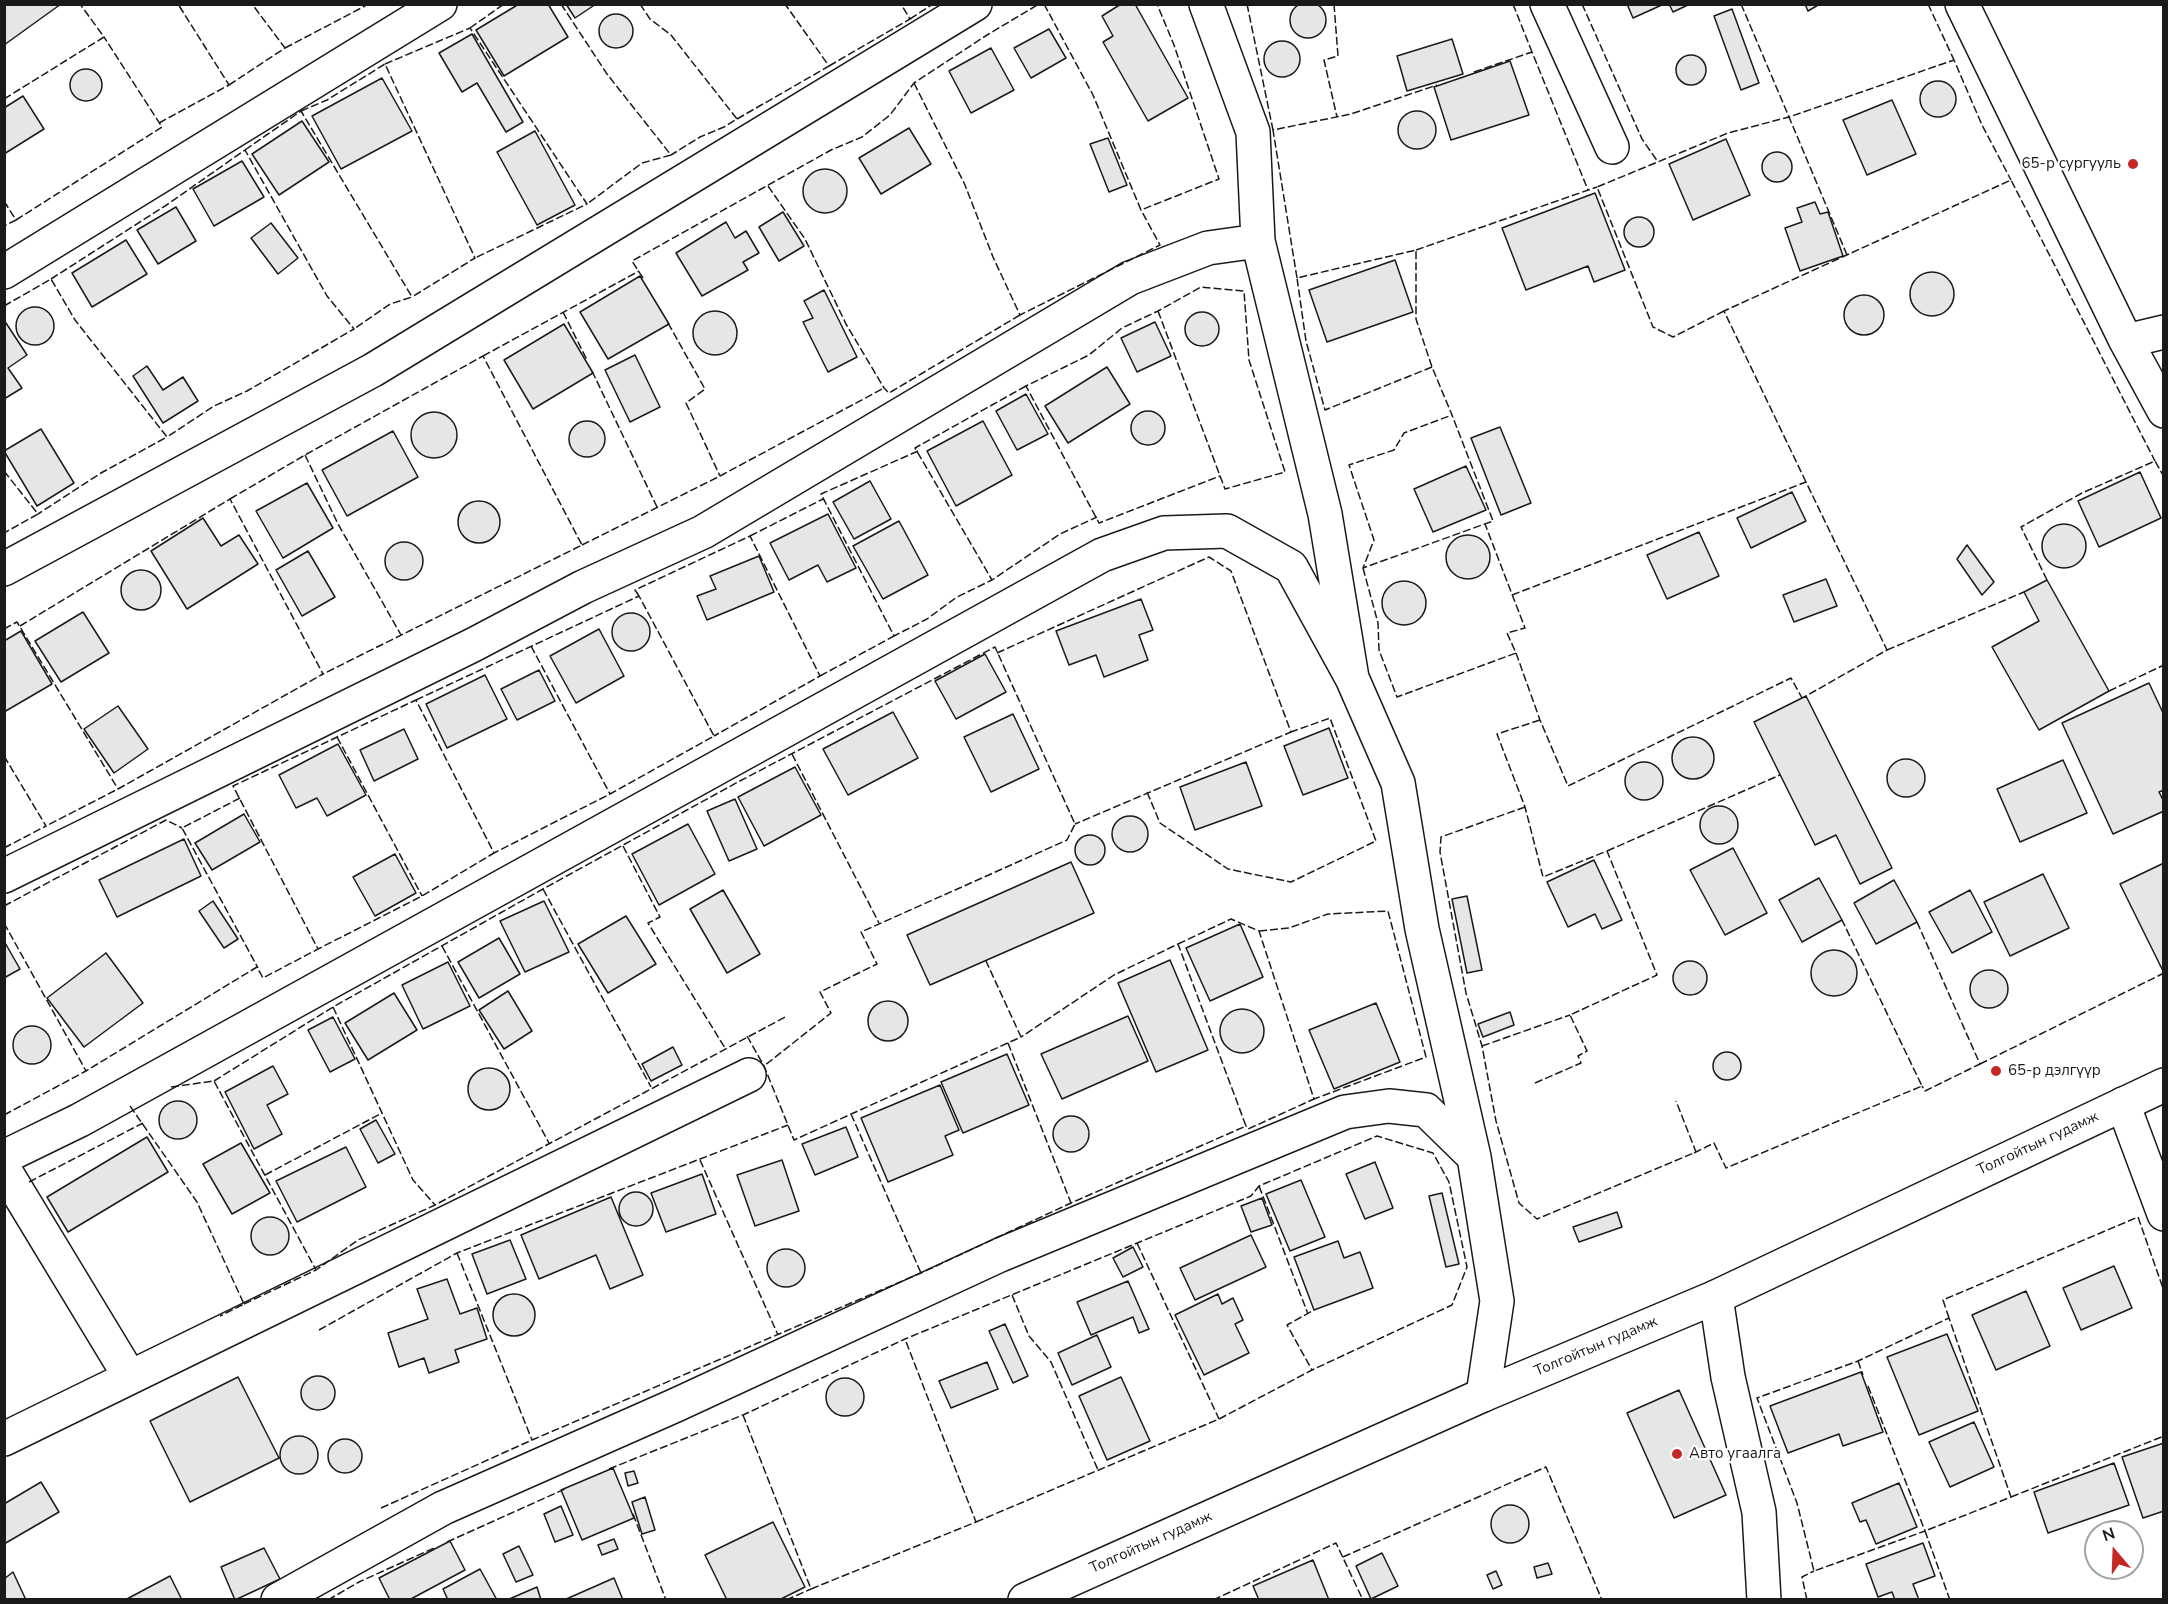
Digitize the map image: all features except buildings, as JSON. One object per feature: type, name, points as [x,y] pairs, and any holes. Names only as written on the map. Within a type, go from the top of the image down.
[{"type":"street","points":[[4,272],[440,4]]},
{"type":"street","points":[[4,570],[373,370],[975,4]]},
{"type":"street","points":[[1206,4],[1252,132],[1258,241],[1325,514],[1352,678]]},
{"type":"street","points":[[1547,4],[1612,147]]},
{"type":"street","points":[[1962,4],[2126,341],[2163,411]]},
{"type":"street","points":[[4,876],[473,645],[583,587],[703,532],[1130,278],[1208,248],[1258,241]]},
{"type":"street","points":[[2126,341],[2163,332]]},
{"type":"street","points":[[4,1157],[90,1114],[1102,555],[1164,533],[1227,531],[1291,567],[1352,678],[1398,783],[1422,929],[1474,1157],[1497,1301],[1483,1395]]},
{"type":"street","points":[[4,1439],[750,1075]]},
{"type":"street","name":"Толгойтын гудамж","points":[[1024,1599],[1483,1395],[1716,1297],[2163,1085]]},
{"type":"street","points":[[2123,1104],[2163,1214]]},
{"type":"street","points":[[278,1599],[443,1508],[676,1405],[1000,1255],[1345,1112],[1389,1106],[1426,1110],[1474,1157]]},
{"type":"street","points":[[4,1169],[130,1377]]},
{"type":"street","points":[[1716,1297],[1728,1377],[1759,1512],[1764,1599]]},
{"type":"fence","points":[[4,99],[104,37],[80,4]]},
{"type":"fence","points":[[159,123],[229,85],[178,4]]},
{"type":"fence","points":[[229,85],[285,48],[252,4]]},
{"type":"fence","points":[[285,48],[365,6],[364,4]]},
{"type":"fence","points":[[470,28],[504,4]]},
{"type":"fence","points":[[561,4],[607,74],[671,155],[642,163],[587,204]]},
{"type":"fence","points":[[640,4],[650,19],[671,35],[737,119],[700,137],[671,155]]},
{"type":"fence","points":[[737,119],[829,66],[785,4]]},
{"type":"fence","points":[[829,66],[910,19],[901,4]]},
{"type":"fence","points":[[910,19],[933,4]]},
{"type":"fence","points":[[643,278],[632,261],[831,150],[862,137],[890,115],[914,83],[1039,4]]},
{"type":"fence","points":[[1044,4],[1093,95],[1141,210],[1219,179],[1174,45],[1157,4]]},
{"type":"fence","points":[[1247,4],[1273,130]]},
{"type":"fence","points":[[1334,4],[1338,56],[1324,60],[1337,117]]},
{"type":"fence","points":[[1513,4],[1532,52]]},
{"type":"fence","points":[[1582,4],[1642,139],[1658,162]]},
{"type":"fence","points":[[1724,311],[1673,337],[1653,327],[1597,187],[1728,133],[1789,117],[1741,4]]},
{"type":"fence","points":[[1928,4],[1954,60]]},
{"type":"fence","points":[[385,64],[470,28],[587,204],[475,258]]},
{"type":"fence","points":[[16,220],[162,127],[104,37]]},
{"type":"fence","points":[[1474,72],[1532,52],[1588,190]]},
{"type":"fence","points":[[1847,255],[1789,117],[1954,60],[1982,125],[2011,180]]},
{"type":"fence","points":[[301,111],[327,100],[385,64],[475,258],[412,297]]},
{"type":"fence","points":[[914,83],[965,185],[993,257],[1020,315],[1160,245],[1141,210]]},
{"type":"fence","points":[[1297,278],[1273,130],[1351,114],[1437,85]]},
{"type":"fence","points":[[245,150],[301,111],[412,297],[390,304],[354,329]]},
{"type":"fence","points":[[51,279],[168,204],[245,150],[327,296],[354,329],[247,391],[214,406],[167,437]]},
{"type":"fence","points":[[1806,482],[1724,311],[2011,180],[2155,461]]},
{"type":"fence","points":[[768,186],[805,239],[846,324],[889,393],[1020,315]]},
{"type":"fence","points":[[1416,250],[1597,187]]},
{"type":"fence","points":[[4,201],[16,220],[4,226]]},
{"type":"fence","points":[[1432,367],[1325,410],[1306,341],[1297,278],[1416,250],[1416,319],[1432,367],[1452,415],[1493,521],[1363,568],[1374,540],[1349,465],[1394,450],[1404,433],[1452,415]]},
{"type":"fence","points":[[483,356],[639,271]]},
{"type":"fence","points":[[4,306],[51,279],[75,320],[167,437],[101,473],[38,514]]},
{"type":"fence","points":[[1158,311],[1225,489],[1285,472],[1249,360],[1244,291],[1201,287],[1122,328],[1089,355],[1026,386],[1099,523],[1220,476]]},
{"type":"fence","points":[[563,312],[587,360]]},
{"type":"fence","points":[[668,323],[705,389],[686,403],[720,476]]},
{"type":"fence","points":[[230,499],[483,356],[582,545],[323,674]]},
{"type":"fence","points":[[592,371],[657,507]]},
{"type":"fence","points":[[1026,386],[915,448],[992,580],[1060,534],[1097,517]]},
{"type":"fence","points":[[582,545],[720,476],[884,388]]},
{"type":"fence","points":[[918,451],[821,494],[894,636],[927,619],[957,597],[992,580]]},
{"type":"fence","points":[[305,455],[338,524],[401,635]]},
{"type":"fence","points":[[2047,580],[2021,527],[2082,493],[2155,461],[2164,477]]},
{"type":"fence","points":[[4,471],[38,514],[4,533]]},
{"type":"fence","points":[[1512,595],[1806,482],[1887,650],[1806,696]]},
{"type":"fence","points":[[20,626],[230,499],[323,674],[118,789],[46,826]]},
{"type":"fence","points":[[750,536],[823,499]]},
{"type":"fence","points":[[1363,568],[1378,623],[1379,650],[1397,697],[1516,653],[1507,633],[1525,628],[1485,524]]},
{"type":"fence","points":[[639,596],[635,590],[750,536],[820,676],[714,736]]},
{"type":"fence","points":[[997,653],[1209,557],[1231,571],[1291,732],[1075,824]]},
{"type":"fence","points":[[1887,650],[2024,592]]},
{"type":"fence","points":[[416,700],[639,596],[714,736],[610,794],[494,853]]},
{"type":"fence","points":[[4,629],[17,622],[118,789]]},
{"type":"fence","points":[[820,676],[894,636]]},
{"type":"fence","points":[[531,646],[610,794]]},
{"type":"fence","points":[[214,1081],[333,1007],[543,889],[738,782],[995,647],[1075,824],[1067,840],[861,932],[877,964],[820,992],[831,1013],[764,1066]]},
{"type":"fence","points":[[1516,653],[1540,720],[1568,786],[1791,678],[1802,698]]},
{"type":"fence","points":[[2109,691],[2164,665]]},
{"type":"fence","points":[[4,1115],[86,1071],[257,967],[263,978],[318,949],[233,786],[416,700],[494,853],[422,896],[318,949]]},
{"type":"fence","points":[[1147,792],[1160,823],[1228,869],[1291,882],[1376,841],[1330,718],[1291,732]]},
{"type":"fence","points":[[1535,1083],[1581,1063],[1578,1056],[1587,1051],[1570,1015],[1657,975],[1607,851],[1543,877],[1525,807],[1497,734],[1540,720]]},
{"type":"fence","points":[[337,737],[422,896]]},
{"type":"fence","points":[[792,754],[879,923]]},
{"type":"fence","points":[[4,756],[46,826],[4,848]]},
{"type":"fence","points":[[1607,851],[1780,775]]},
{"type":"fence","points":[[240,798],[182,828],[258,968]]},
{"type":"fence","points":[[1525,807],[1441,837],[1440,852],[1466,993],[1482,1046],[1496,1121],[1519,1203],[1537,1219],[1696,1152],[1676,1101]]},
{"type":"fence","points":[[4,906],[166,820],[182,828]]},
{"type":"fence","points":[[623,846],[660,917],[648,923],[725,1048]]},
{"type":"fence","points":[[543,889],[651,1087]]},
{"type":"fence","points":[[1259,931],[1289,928],[1328,914],[1388,911],[1426,1057],[1314,1099]]},
{"type":"fence","points":[[1178,944],[1231,919],[1259,931],[1314,1099],[1248,1129],[1246,1126]]},
{"type":"fence","points":[[1694,1153],[1714,1143],[1726,1168],[1922,1086],[1842,920]]},
{"type":"fence","points":[[1917,922],[1980,1064],[1925,1091],[1922,1086]]},
{"type":"fence","points":[[4,923],[86,1071]]},
{"type":"fence","points":[[381,1508],[532,1440],[921,1273],[1071,1203],[1246,1126],[1178,944],[1114,975],[1021,1037]]},
{"type":"fence","points":[[442,946],[549,1143]]},
{"type":"fence","points":[[747,1036],[764,1066],[794,1140],[1021,1037],[986,961]]},
{"type":"fence","points":[[1980,1064],[2164,973]]},
{"type":"fence","points":[[333,1007],[413,1180],[435,1205]]},
{"type":"fence","points":[[1482,1046],[1570,1015]]},
{"type":"fence","points":[[244,1304],[316,1270],[358,1240],[435,1205],[787,1016]]},
{"type":"fence","points":[[1008,1043],[1071,1203]]},
{"type":"fence","points":[[171,1087],[214,1081],[316,1270]]},
{"type":"fence","points":[[130,1106],[197,1202],[244,1304],[220,1316]]},
{"type":"fence","points":[[265,1175],[382,1113]]},
{"type":"fence","points":[[851,1114],[921,1273]]},
{"type":"fence","points":[[29,1182],[143,1123]]},
{"type":"fence","points":[[319,1330],[457,1253],[788,1125]]},
{"type":"fence","points":[[609,1469],[743,1415],[905,1339],[1251,1196],[1259,1186],[1377,1136],[1433,1153],[1449,1182],[1467,1267],[1452,1305],[1312,1370]]},
{"type":"fence","points":[[700,1160],[778,1335]]},
{"type":"fence","points":[[1259,1186],[1308,1314]]},
{"type":"fence","points":[[1949,1318],[1943,1300],[2138,1217],[2164,1291]]},
{"type":"fence","points":[[1137,1243],[1219,1419]]},
{"type":"fence","points":[[457,1253],[532,1440]]},
{"type":"fence","points":[[1012,1295],[1029,1336],[1051,1362],[1098,1470]]},
{"type":"fence","points":[[976,1522],[1219,1419],[1312,1370],[1287,1325],[1314,1310]]},
{"type":"fence","points":[[1868,1386],[1925,1531],[1814,1571],[1797,1503],[1757,1398],[1858,1361],[1949,1318],[2011,1497],[1925,1531],[1950,1600]]},
{"type":"fence","points":[[743,1415],[811,1589],[976,1522],[905,1339]]},
{"type":"fence","points":[[1858,1361],[1863,1375]]},
{"type":"fence","points":[[2011,1497],[2164,1436]]},
{"type":"fence","points":[[1343,1557],[1546,1467],[1602,1600]]},
{"type":"fence","points":[[447,1542],[565,1489]]},
{"type":"fence","points":[[633,1514],[666,1600]]},
{"type":"fence","points":[[1213,1600],[1336,1543],[1363,1600]]},
{"type":"fence","points":[[328,1600],[359,1582],[434,1548]]},
{"type":"fence","points":[[1807,1600],[1802,1577],[1814,1571]]},
{"type":"fence","points":[[786,1600],[811,1589]]},
{"type":"place","name":"65-р сургууль","points":[[2133,164]]},
{"type":"place","name":"65-р дэлгүүр","points":[[1996,1071]]},
{"type":"place","name":"Авто угаалга","points":[[1677,1454]]}]
